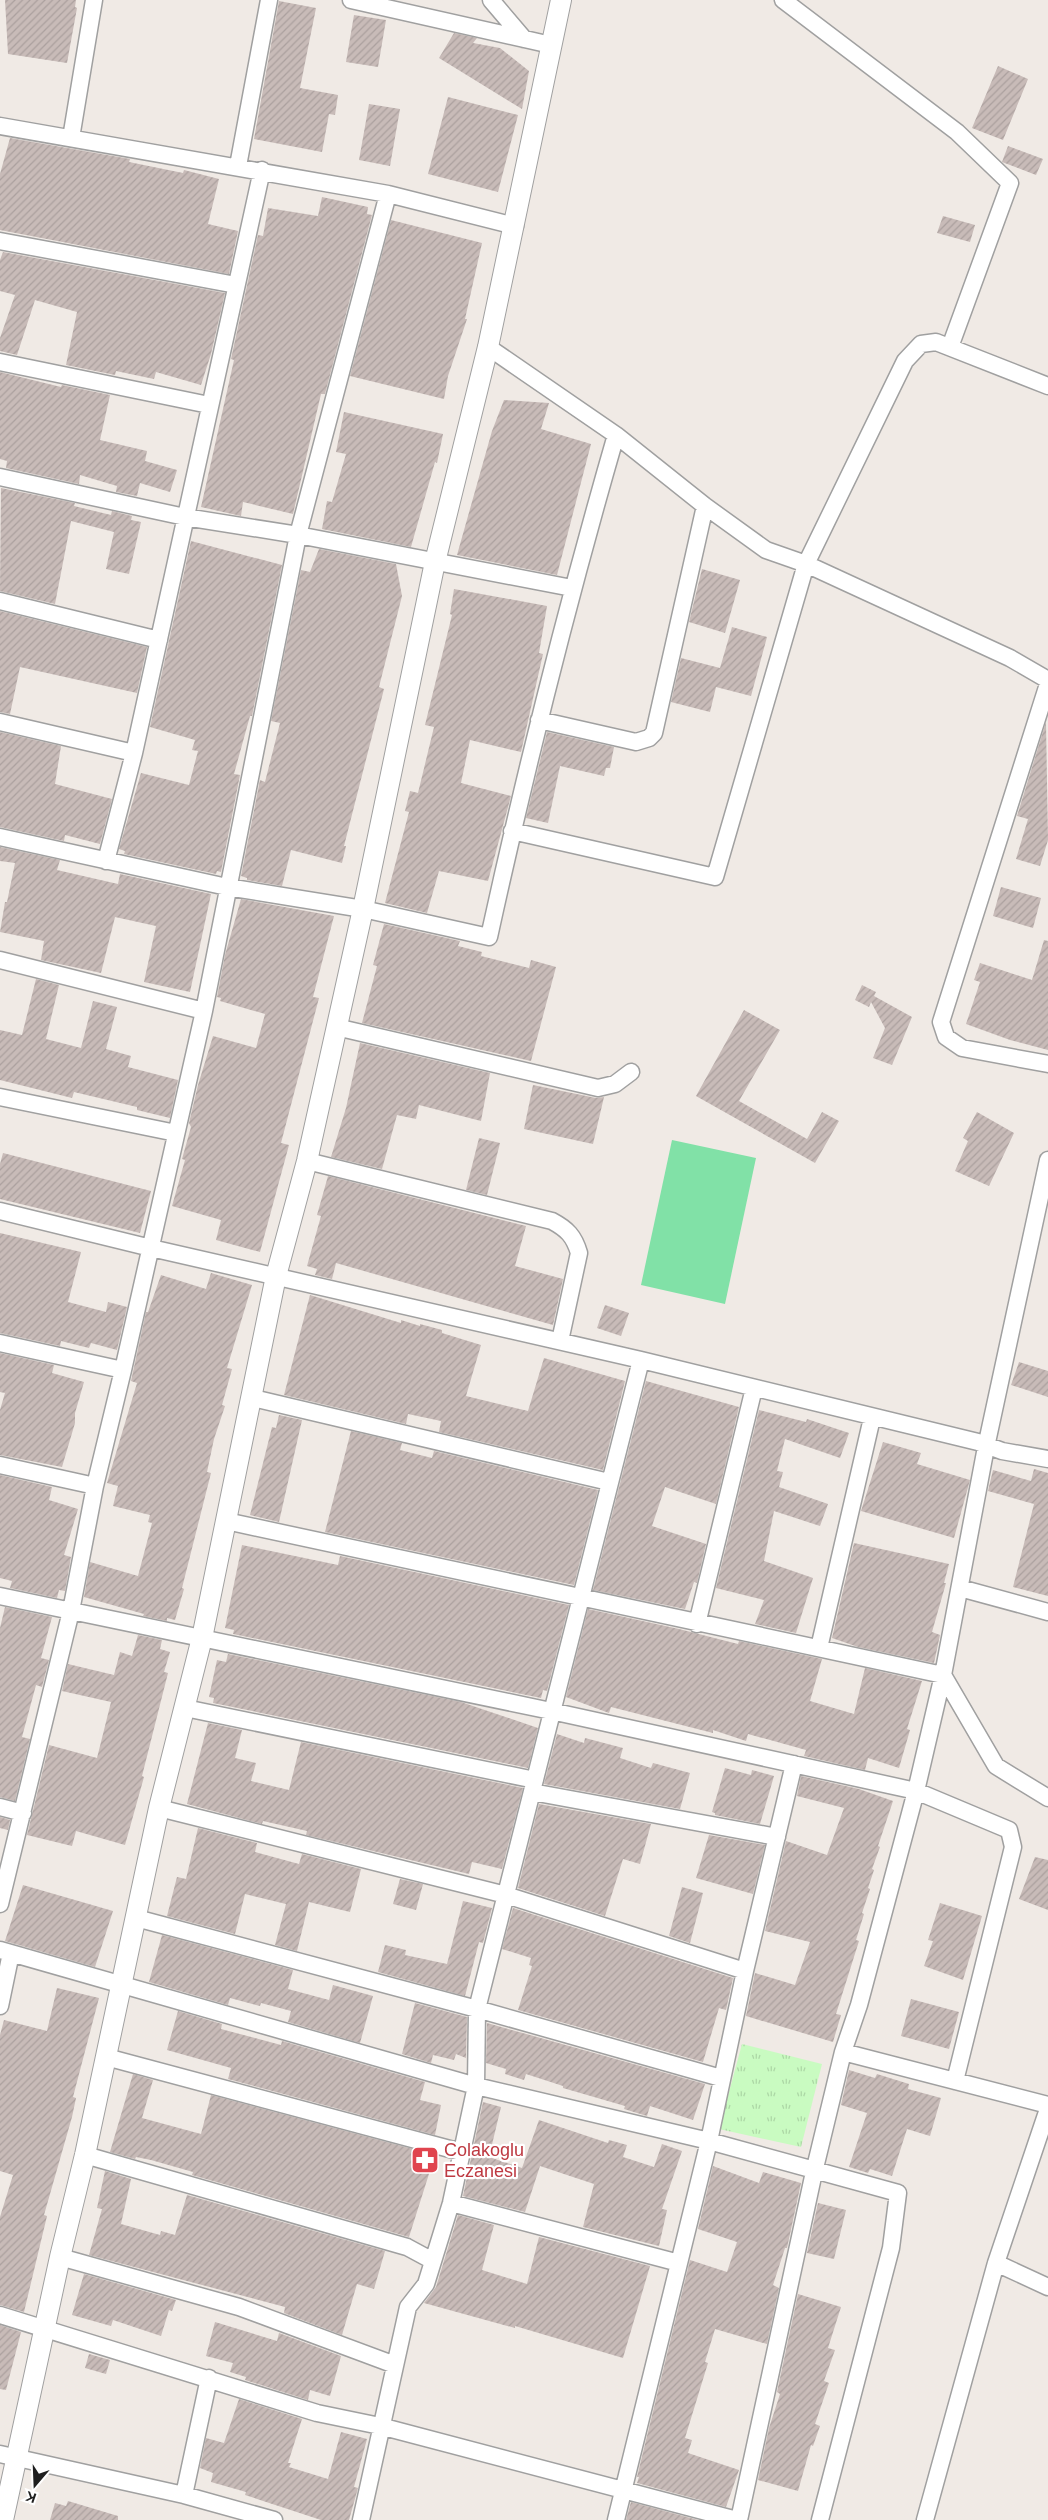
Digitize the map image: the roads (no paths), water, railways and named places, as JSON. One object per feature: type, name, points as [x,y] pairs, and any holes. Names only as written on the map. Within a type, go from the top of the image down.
[{"type":"street","points":[[72,138],[94,0]]},
{"type":"street","points":[[238,166],[269,0]]},
{"type":"street","points":[[351,0],[551,45]]},
{"type":"street","points":[[491,0],[524,39]]},
{"type":"street","points":[[2,2520],[9,2456],[45,2329],[60,2257],[85,2155],[159,1808],[202,1638],[253,1398],[276,1276],[307,1161],[363,909],[435,562],[488,347],[515,226],[561,0]]},
{"type":"street","points":[[783,0],[957,132],[1010,183],[950,347]]},
{"type":"street","points":[[0,126],[262,170],[388,194],[515,226]]},
{"type":"street","points":[[106,861],[134,753],[262,170]]},
{"type":"street","points":[[0,1904],[24,1813],[71,1611],[94,1486],[123,1370],[204,1011],[298,535],[388,194]]},
{"type":"street","points":[[0,241],[236,285]]},
{"type":"street","points":[[512,831],[715,877],[806,564],[905,361],[921,344],[936,342],[1048,386]]},
{"type":"street","points":[[488,347],[616,435],[705,506],[766,550],[806,564],[1010,658],[1048,680]]},
{"type":"street","points":[[0,362],[210,405]]},
{"type":"street","points":[[0,837],[228,887],[363,909],[489,937],[512,831],[572,588],[616,435]]},
{"type":"street","points":[[0,477],[185,517],[298,535],[572,588]]},
{"type":"street","points":[[539,720],[636,742],[649,738],[654,733],[705,506]]},
{"type":"street","points":[[0,601],[158,640]]},
{"type":"street","points":[[1048,684],[941,1022],[946,1037],[962,1048],[1048,1064]]},
{"type":"street","points":[[0,722],[134,753]]},
{"type":"street","points":[[0,960],[204,1011]]},
{"type":"street","points":[[336,1027],[598,1088],[615,1084],[631,1072]]},
{"type":"street","points":[[0,1097],[176,1133]]},
{"type":"street","points":[[0,2315],[209,2378],[317,2413],[380,2426],[738,2520],[814,2172],[843,2052],[859,2005],[916,1791],[943,1675],[986,1447],[1045,1182],[1048,1160]]},
{"type":"street","points":[[307,1161],[552,1221],[565,1228],[575,1239],[579,1252],[560,1341]]},
{"type":"street","points":[[0,1211],[151,1248],[640,1360],[872,1418],[978,1442],[986,1447],[1048,1459]]},
{"type":"street","points":[[0,1343],[123,1370]]},
{"type":"street","points":[[361,2520],[380,2426],[408,2306],[426,2284],[450,2203],[476,2086],[476,2009],[534,1786],[640,1360]]},
{"type":"street","points":[[697,1624],[754,1388]]},
{"type":"street","points":[[253,1398],[609,1482]]},
{"type":"street","points":[[819,1648],[872,1418]]},
{"type":"street","points":[[0,1465],[94,1486]]},
{"type":"street","points":[[226,1521],[580,1596],[697,1624],[943,1675],[996,1766],[1048,1798]]},
{"type":"street","points":[[960,1588],[1048,1612]]},
{"type":"street","points":[[0,1596],[552,1710],[916,1791],[1009,1830],[1013,1847],[955,2081]]},
{"type":"street","points":[[185,1708],[534,1786],[777,1837]]},
{"type":"street","points":[[616,2520],[709,2141],[745,1971],[794,1764]]},
{"type":"street","points":[[0,1807],[24,1813]]},
{"type":"street","points":[[159,1808],[506,1895],[745,1971]]},
{"type":"street","points":[[136,1918],[476,2009],[721,2078]]},
{"type":"street","points":[[0,2006],[5,1952],[476,2086],[709,2141],[898,2194],[891,2248],[820,2520]]},
{"type":"street","points":[[843,2052],[1048,2105]]},
{"type":"street","points":[[106,2058],[461,2152]]},
{"type":"street","points":[[925,2520],[996,2263],[1048,2109]]},
{"type":"street","points":[[85,2155],[407,2247],[433,2261]]},
{"type":"street","points":[[450,2203],[679,2263]]},
{"type":"street","points":[[60,2257],[240,2308],[395,2364]]},
{"type":"street","points":[[996,2263],[1048,2287]]},
{"type":"street","points":[[184,2495],[209,2378]]},
{"type":"street","points":[[9,2456],[184,2495],[274,2520]]},
{"type":"place","name":"Colakoglu Eczanesi","points":[[425,2160]]}]
